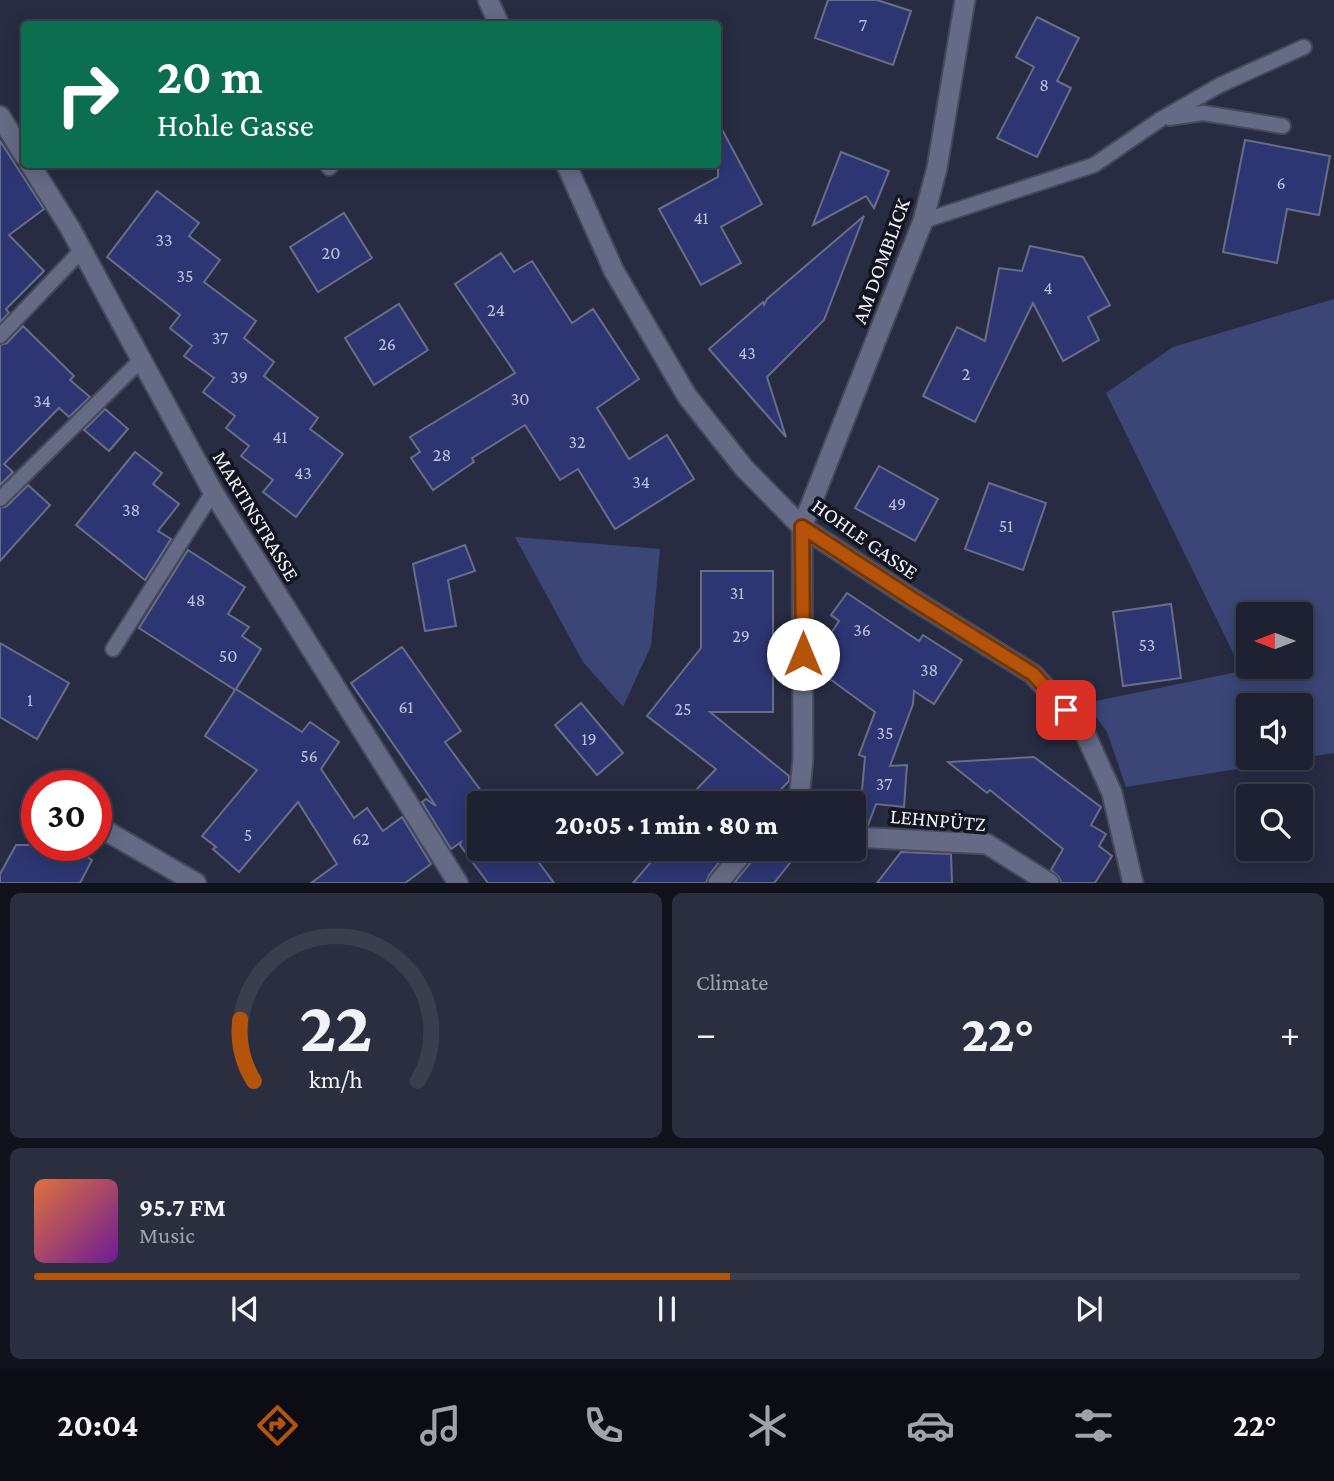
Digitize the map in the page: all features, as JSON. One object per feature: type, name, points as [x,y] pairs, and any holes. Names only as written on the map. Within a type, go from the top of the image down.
[{"type":"street","points":[[488,0],[498,21]]},
{"type":"street","name":"AM DOMBLICK","points":[[802,527],[923,221],[937,168],[965,0]]},
{"type":"street","points":[[0,116],[21,150]]},
{"type":"street","name":"MARTINSTRASSE","points":[[32,168],[70,228],[213,492],[458,883]]},
{"type":"street","name":"HOHLE GASSE","points":[[568,168],[614,271],[687,396],[744,468],[802,527],[1033,674],[1083,729],[1112,793],[1133,883]]},
{"type":"street","points":[[800,791],[803,759],[802,527]]},
{"type":"street","points":[[112,834],[196,883]]},
{"type":"street","name":"LEHNPÜTZ","points":[[866,837],[987,844],[1049,883]]},
{"type":"street","points":[[718,883],[736,861]]},
{"type":"lane","points":[[923,221],[1094,165],[1161,119],[1220,85],[1304,47]]},
{"type":"lane","points":[[1161,119],[1203,113],[1283,127]]},
{"type":"lane","points":[[0,336],[81,251]]},
{"type":"lane","points":[[0,499],[142,359]]},
{"type":"lane","points":[[113,649],[213,492]]},
{"type":"shaded area","points":[[1334,299],[1334,753],[1313,756],[1313,693],[1236,693],[1236,769],[1126,787],[1107,732],[1086,703],[1236,672],[1236,679],[1313,679],[1313,602],[1236,602],[1236,659],[1106,393],[1173,347]]},
{"type":"shaded area","points":[[515,537],[660,549],[651,646],[623,707],[583,662]]},
{"type":"building","points":[[828,0],[877,0],[911,11],[893,65],[815,38]]},
{"type":"building","points":[[1037,17],[1079,38],[1057,81],[1071,88],[1037,157],[997,138],[1034,67],[1016,57]]},
{"type":"building","points":[[721,128],[762,204],[721,227],[741,263],[701,285],[659,209],[718,177],[718,168],[721,168]]},
{"type":"building","points":[[1245,140],[1330,156],[1319,215],[1287,209],[1277,263],[1223,252]]},
{"type":"building","points":[[0,141],[44,209],[9,235],[44,271],[6,309],[9,313],[0,322]]},
{"type":"building","points":[[841,152],[889,171],[874,208],[866,196],[813,225]]},
{"type":"building","points":[[157,191],[199,223],[189,236],[220,260],[204,282],[256,321],[244,338],[274,362],[264,376],[318,418],[310,429],[343,454],[296,517],[263,492],[273,480],[241,456],[249,446],[226,428],[235,416],[203,392],[214,378],[184,356],[192,346],[170,328],[180,315],[107,257]]},
{"type":"building","points":[[344,213],[372,258],[318,292],[290,247]]},
{"type":"building","points":[[864,216],[824,320],[767,377],[786,437],[709,349],[763,302],[764,305],[767,299]]},
{"type":"building","points":[[1030,246],[1083,257],[1110,305],[1088,317],[1099,340],[1063,361],[1033,303],[975,422],[923,396],[957,327],[985,341],[999,268],[1022,271]]},
{"type":"building","points":[[501,253],[514,272],[532,261],[572,323],[593,309],[639,379],[597,408],[629,459],[667,435],[694,479],[615,529],[578,469],[560,480],[525,425],[472,458],[474,462],[433,490],[411,458],[420,452],[410,437],[515,373],[455,284]]},
{"type":"building","points":[[399,304],[428,350],[374,385],[345,338]]},
{"type":"building","points":[[23,326],[74,376],[70,380],[90,397],[69,417],[59,408],[4,464],[13,472],[0,485],[0,345],[7,343]]},
{"type":"building","points":[[105,409],[128,429],[109,451],[84,430]]},
{"type":"building","points":[[135,452],[162,473],[153,484],[179,504],[158,531],[171,539],[145,580],[76,525]]},
{"type":"building","points":[[879,466],[938,499],[915,541],[855,508]]},
{"type":"building","points":[[989,483],[1046,503],[1023,570],[965,549]]},
{"type":"building","points":[[28,485],[50,505],[0,561],[0,508],[7,506]]},
{"type":"building","points":[[465,545],[475,571],[448,580],[456,626],[425,631],[413,564]]},
{"type":"building","points":[[188,550],[245,587],[228,614],[249,627],[242,636],[261,649],[236,689],[302,732],[310,722],[339,742],[321,769],[354,818],[367,808],[383,831],[402,817],[431,864],[405,883],[311,883],[337,864],[298,802],[239,872],[202,836],[257,770],[205,736],[235,690],[139,628]]},
{"type":"building","points":[[701,571],[773,571],[773,712],[710,712],[789,776],[789,781],[779,791],[695,791],[716,769],[647,716],[701,648]]},
{"type":"building","points":[[847,593],[919,641],[923,635],[962,660],[934,704],[914,691],[913,704],[890,766],[907,765],[904,807],[876,804],[868,825],[866,791],[862,791],[865,757],[859,755],[875,712],[815,668],[815,657],[839,621],[831,615]]},
{"type":"building","points":[[1171,604],[1181,678],[1123,686],[1113,612]]},
{"type":"building","points":[[0,643],[69,683],[37,739],[0,717]]},
{"type":"building","points":[[402,647],[461,731],[445,742],[481,791],[467,791],[467,854],[460,845],[461,842],[451,849],[422,802],[426,799],[436,806],[351,683]]},
{"type":"building","points":[[581,703],[623,753],[597,775],[555,725]]},
{"type":"building","points":[[1034,757],[1101,807],[1091,825],[1106,834],[1099,846],[1112,856],[1095,883],[1061,883],[1051,870],[1063,849],[990,790],[987,793],[948,762]]},
{"type":"building","points":[[16,845],[21,845],[21,861],[91,861],[80,883],[0,883],[0,874]]},
{"type":"building","points":[[901,852],[951,854],[952,883],[877,883]]},
{"type":"building","points":[[472,861],[538,861],[554,883],[488,883]]},
{"type":"building","points":[[652,861],[720,861],[706,883],[633,883]]},
{"type":"building","points":[[752,861],[791,861],[774,883],[734,883]]},
{"type":"route","points":[[803,654],[802,527],[1033,674],[1066,710]]}]
